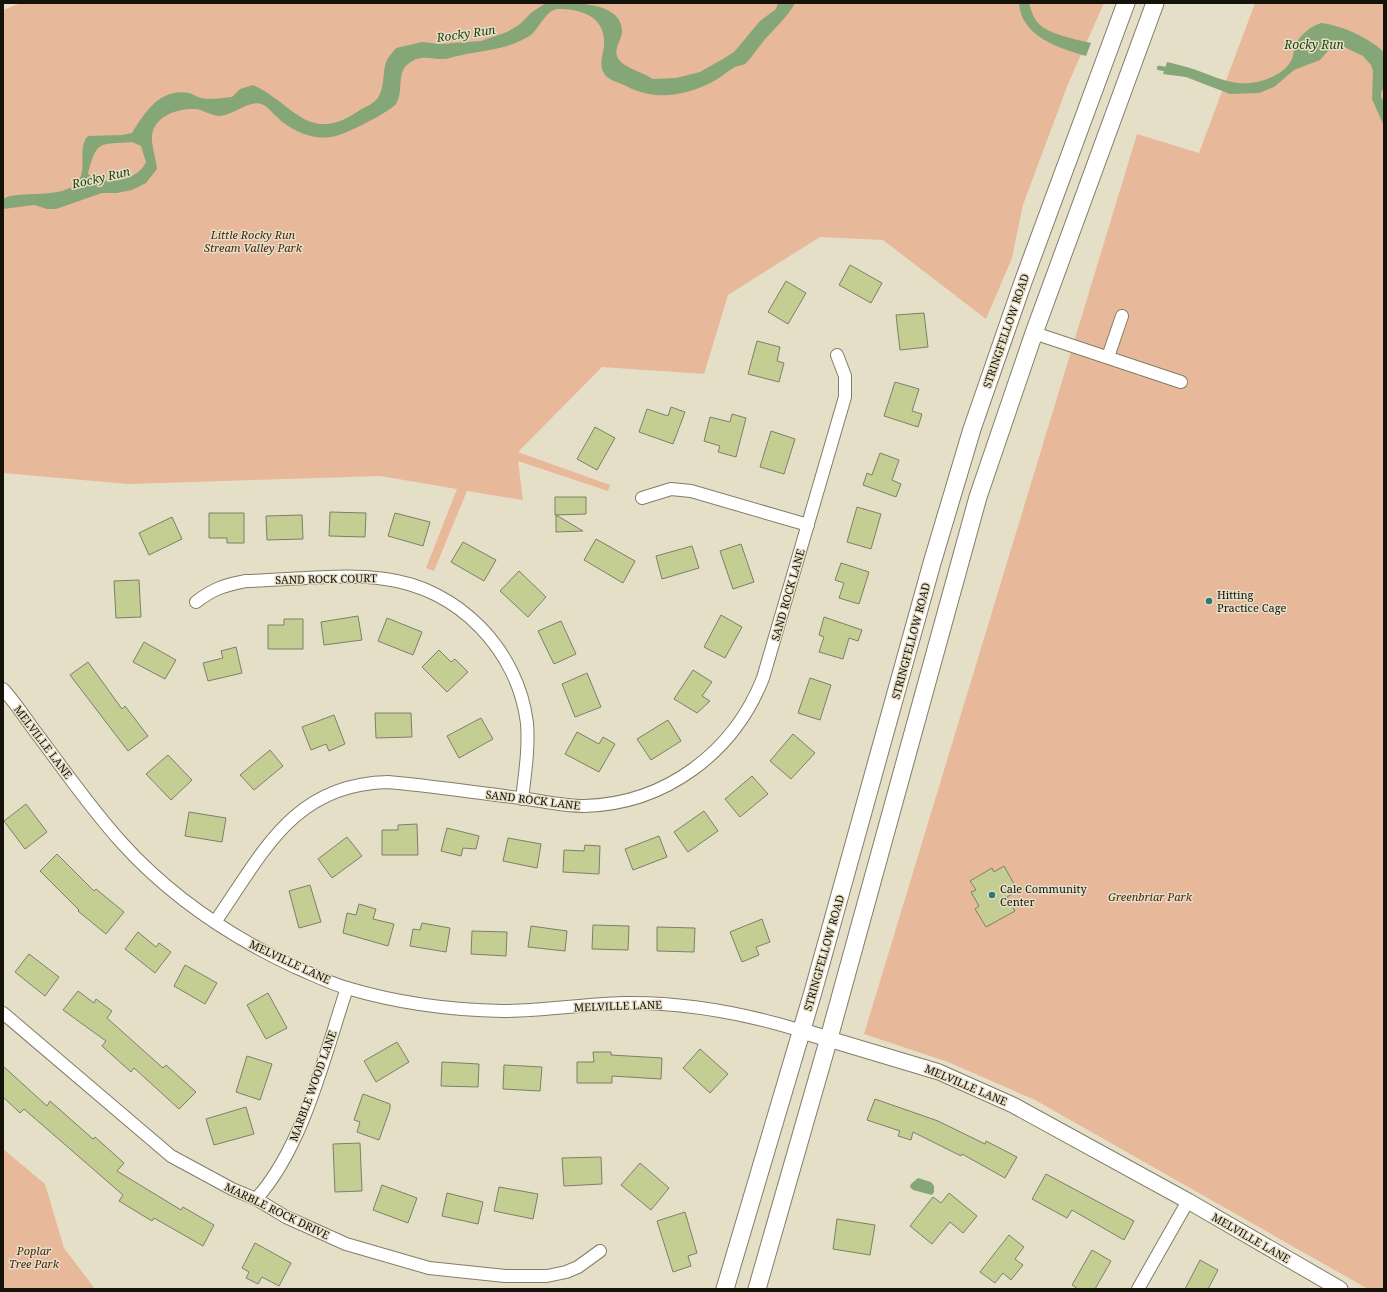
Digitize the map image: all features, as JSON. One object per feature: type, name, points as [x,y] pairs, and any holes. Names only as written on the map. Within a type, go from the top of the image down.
[{"type":"main road","name":"STRINGFELLOW ROAD","points":[[725,1289],[802,1031],[932,563],[972,430],[1008,324],[1126,3]]},
{"type":"main road","points":[[757,1289],[829,1038],[978,497],[1034,333],[1155,3]]},
{"type":"street","points":[[1108,357],[1122,316]]},
{"type":"street","points":[[1034,333],[1180,382]]},
{"type":"street","name":"SAND ROCK LANE","points":[[215,922],[281,828],[304,807],[332,792],[360,784],[388,782],[584,806],[617,803],[655,791],[682,777],[716,751],[737,727],[759,688],[845,397],[845,376],[837,356]]},
{"type":"street","points":[[642,498],[671,489],[691,491],[808,525]]},
{"type":"street","name":"SAND ROCK COURT","points":[[196,602],[212,590],[228,584],[246,581],[362,577],[406,583],[447,600],[474,621],[490,638],[505,659],[518,685],[524,710],[528,739],[522,799]]},
{"type":"street","name":"MELVILLE LANE","points":[[3,689],[94,810],[123,844],[176,894],[215,922],[265,953],[324,980],[347,988],[424,1005],[475,1011],[523,1011],[622,1003],[688,1005],[750,1016],[829,1038],[939,1072],[976,1088],[1054,1126],[1340,1289]]},
{"type":"street","name":"MARBLE WOOD LANE","points":[[256,1199],[270,1184],[302,1121],[347,988]]},
{"type":"street","name":"MARBLE ROCK DRIVE","points":[[3,1013],[171,1156],[232,1189],[256,1199],[303,1226],[346,1244],[387,1257],[446,1271],[505,1276],[548,1276],[566,1272],[578,1267],[600,1251]]},
{"type":"street","points":[[1138,1289],[1188,1201]]},
{"type":"green space","name":"Little Rocky Run Stream Valley Park","points":[[21,3],[1104,3],[1068,84],[1023,205],[1012,258],[986,319],[883,240],[820,237],[728,295],[704,374],[602,367],[518,452],[610,485],[608,491],[518,461],[523,500],[467,491],[434,571],[426,568],[457,489],[380,476],[128,484],[3,473],[3,10]]},
{"type":"green space","name":"Greenbriar Park","points":[[1255,3],[1384,3],[1384,1289],[1368,1289],[1035,1100],[948,1062],[864,1034],[1137,134],[1199,153]]},
{"type":"green space","name":"Poplar Tree Park","points":[[3,1149],[45,1184],[64,1248],[95,1289],[3,1289]]},
{"type":"water","points":[[546,3],[592,5],[603,8],[612,13],[619,20],[622,29],[616,53],[619,60],[627,66],[653,79],[676,78],[700,72],[734,52],[760,21],[776,9],[778,3],[795,3],[786,16],[745,64],[735,67],[703,86],[682,93],[671,95],[649,94],[610,79],[605,75],[602,68],[604,36],[597,22],[584,13],[567,9],[558,9],[550,12],[531,35],[513,44],[447,59],[422,58],[413,61],[404,68],[402,72],[400,94],[396,104],[375,118],[337,136],[324,138],[309,136],[295,130],[283,122],[268,108],[257,103],[220,116],[196,109],[182,110],[169,114],[158,122],[154,128],[152,139],[157,169],[146,183],[132,190],[117,193],[102,193],[56,209],[47,209],[34,205],[3,209],[3,199],[7,197],[56,192],[66,190],[74,186],[81,175],[83,146],[88,136],[122,135],[132,133],[142,117],[154,103],[170,94],[179,92],[189,93],[201,98],[216,99],[232,97],[240,89],[253,85],[267,92],[301,117],[313,122],[326,124],[340,121],[377,99],[381,92],[384,69],[387,60],[396,48],[422,42],[441,44],[481,41],[507,32],[520,24],[532,12]],"holes":[[[132,142],[141,146],[146,162],[142,169],[136,174],[128,178],[111,181],[95,178],[88,174],[94,155],[97,149],[101,146],[112,143]]]},
{"type":"water","points":[[1019,3],[1029,3],[1036,21],[1049,31],[1091,43],[1086,56],[1053,44],[1034,32],[1026,24],[1021,14]]},
{"type":"water","name":"Rocky Run","points":[[1321,23],[1346,29],[1363,37],[1384,52],[1384,88],[1381,92],[1381,97],[1384,102],[1384,126],[1372,99],[1373,71],[1371,65],[1363,56],[1340,45],[1335,46],[1327,52],[1320,60],[1294,70],[1274,87],[1259,93],[1230,94],[1186,77],[1163,74],[1167,62],[1231,82],[1250,83],[1261,81],[1272,77],[1286,68],[1292,59],[1295,46],[1300,37],[1317,24]]},
{"type":"water","points":[[918,1178],[931,1182],[934,1186],[934,1192],[932,1195],[913,1190],[910,1187],[911,1184]]},
{"type":"building","points":[[850,265],[882,283],[871,303],[839,285]]},
{"type":"building","points":[[786,281],[806,293],[788,324],[768,312]]},
{"type":"building","points":[[924,313],[928,347],[900,350],[896,315]]},
{"type":"building","points":[[757,341],[780,347],[777,361],[784,363],[779,382],[748,374]]},
{"type":"building","points":[[895,382],[919,389],[912,411],[922,414],[918,427],[884,416]]},
{"type":"building","points":[[671,407],[685,412],[673,444],[639,432],[647,409],[668,416]]},
{"type":"building","points":[[732,414],[746,418],[736,457],[718,452],[720,446],[704,441],[710,417],[730,422]]},
{"type":"building","points":[[595,427],[615,438],[597,470],[577,459]]},
{"type":"building","points":[[771,431],[795,439],[784,474],[760,467]]},
{"type":"building","points":[[880,453],[899,460],[892,480],[901,484],[896,497],[863,485],[867,473],[872,475]]},
{"type":"building","points":[[555,497],[586,497],[586,514],[555,515]]},
{"type":"building","points":[[857,507],[881,514],[871,549],[847,542]]},
{"type":"building","points":[[330,512],[366,513],[365,537],[329,536]]},
{"type":"building","points":[[209,513],[244,513],[244,543],[227,543],[227,538],[209,538]]},
{"type":"building","points":[[395,513],[430,522],[423,546],[388,536]]},
{"type":"building","points":[[302,515],[303,539],[267,540],[266,516]]},
{"type":"building","points":[[556,515],[583,531],[556,532]]},
{"type":"building","points":[[172,517],[182,539],[149,555],[139,533]]},
{"type":"building","points":[[596,539],[635,561],[623,583],[584,560]]},
{"type":"building","points":[[463,542],[496,560],[484,581],[451,562]]},
{"type":"building","points":[[741,544],[754,582],[733,589],[720,551]]},
{"type":"building","points":[[692,546],[699,568],[662,579],[656,556]]},
{"type":"building","points":[[841,563],[869,572],[859,604],[839,598],[844,583],[835,580]]},
{"type":"building","points":[[519,571],[546,597],[528,617],[500,591]]},
{"type":"building","points":[[139,580],[141,617],[116,618],[114,581]]},
{"type":"building","points":[[721,615],[742,627],[725,658],[704,647]]},
{"type":"building","points":[[358,616],[362,640],[324,645],[321,622]]},
{"type":"building","points":[[824,617],[862,630],[858,641],[849,638],[843,659],[819,652],[824,637],[819,635]]},
{"type":"building","points":[[387,618],[422,632],[413,655],[378,641]]},
{"type":"building","points":[[284,619],[303,619],[303,649],[268,649],[268,625],[284,625]]},
{"type":"building","points":[[561,621],[576,654],[554,664],[538,631]]},
{"type":"building","points":[[144,642],[176,660],[165,679],[133,662]]},
{"type":"building","points":[[236,647],[242,673],[208,681],[203,663],[223,658],[221,651]]},
{"type":"building","points":[[439,650],[451,662],[455,659],[468,672],[447,692],[422,667]]},
{"type":"building","points":[[88,662],[122,709],[125,706],[148,736],[128,751],[70,675]]},
{"type":"building","points":[[693,670],[712,682],[702,696],[710,701],[697,713],[674,699]]},
{"type":"building","points":[[587,673],[601,707],[575,717],[562,684]]},
{"type":"building","points":[[810,678],[831,685],[820,720],[798,713]]},
{"type":"building","points":[[375,713],[411,713],[412,737],[376,738]]},
{"type":"building","points":[[334,715],[345,744],[329,751],[326,744],[311,750],[302,727]]},
{"type":"building","points":[[481,718],[493,739],[459,758],[447,736]]},
{"type":"building","points":[[668,720],[681,741],[651,760],[637,739]]},
{"type":"building","points":[[577,732],[599,744],[603,737],[615,744],[599,772],[565,754]]},
{"type":"building","points":[[793,734],[815,753],[791,779],[770,761]]},
{"type":"building","points":[[270,750],[283,766],[254,790],[240,775]]},
{"type":"building","points":[[168,755],[192,780],[171,800],[146,774]]},
{"type":"building","points":[[752,776],[768,794],[740,817],[725,799]]},
{"type":"building","points":[[26,804],[47,832],[25,849],[4,821]]},
{"type":"building","points":[[704,811],[718,831],[688,852],[674,832]]},
{"type":"building","points":[[189,812],[226,818],[222,842],[185,836]]},
{"type":"building","points":[[417,824],[418,855],[382,855],[382,830],[398,830],[398,825]]},
{"type":"building","points":[[447,828],[479,836],[476,849],[463,848],[461,856],[441,851]]},
{"type":"building","points":[[659,836],[667,857],[633,870],[625,849]]},
{"type":"building","points":[[347,837],[362,856],[332,878],[318,859]]},
{"type":"building","points":[[508,838],[541,844],[537,868],[503,861]]},
{"type":"building","points":[[585,845],[600,846],[599,874],[563,872],[564,850],[584,851]]},
{"type":"building","points":[[57,854],[94,891],[96,889],[124,912],[106,934],[78,911],[79,910],[40,871]]},
{"type":"building","name":"Cale Community Center","points":[[1004,866],[1018,891],[1007,897],[1015,911],[986,927],[975,909],[979,906],[971,892],[976,890],[970,881],[992,868],[994,872]]},
{"type":"building","points":[[310,885],[321,922],[299,928],[289,891]]},
{"type":"building","points":[[359,904],[376,909],[373,919],[394,924],[388,946],[343,933],[347,913],[356,915]]},
{"type":"building","points":[[762,919],[770,942],[756,947],[759,955],[742,962],[730,932]]},
{"type":"building","points":[[422,923],[450,928],[446,952],[410,946],[413,929],[420,930]]},
{"type":"building","points":[[593,925],[629,926],[628,950],[592,949]]},
{"type":"building","points":[[531,926],[567,931],[565,951],[528,947]]},
{"type":"building","points":[[657,927],[695,928],[694,952],[657,951]]},
{"type":"building","points":[[472,931],[507,932],[506,956],[471,954]]},
{"type":"building","points":[[138,932],[156,947],[159,943],[171,952],[155,973],[125,949]]},
{"type":"building","points":[[29,954],[59,977],[45,996],[15,972]]},
{"type":"building","points":[[185,965],[217,983],[205,1004],[174,986]]},
{"type":"building","points":[[78,991],[94,1003],[96,999],[112,1011],[107,1018],[163,1068],[166,1065],[196,1092],[179,1109],[134,1068],[131,1072],[102,1046],[106,1041],[63,1010]]},
{"type":"building","points":[[268,993],[287,1028],[266,1039],[247,1005]]},
{"type":"building","points":[[397,1042],[409,1062],[376,1082],[364,1061]]},
{"type":"building","points":[[700,1049],[728,1074],[710,1093],[683,1068]]},
{"type":"building","points":[[593,1052],[611,1052],[611,1055],[662,1058],[661,1079],[612,1076],[612,1083],[577,1083],[577,1062],[594,1062]]},
{"type":"building","points":[[247,1056],[272,1064],[260,1100],[236,1092]]},
{"type":"building","points":[[442,1062],[479,1064],[478,1087],[441,1086]]},
{"type":"building","points":[[504,1065],[542,1067],[540,1091],[503,1089]]},
{"type":"building","points":[[3,1066],[47,1106],[50,1101],[93,1139],[95,1137],[124,1163],[117,1171],[181,1210],[183,1207],[214,1225],[203,1246],[154,1218],[152,1221],[119,1201],[123,1195],[24,1109],[20,1113],[3,1097]]},
{"type":"building","points":[[363,1094],[390,1104],[390,1109],[379,1140],[357,1132],[360,1122],[354,1120]]},
{"type":"building","points":[[875,1099],[938,1121],[985,1144],[986,1141],[1017,1157],[1005,1178],[962,1154],[961,1156],[913,1132],[911,1140],[898,1136],[900,1131],[867,1120]]},
{"type":"building","points":[[246,1107],[254,1134],[214,1145],[206,1119]]},
{"type":"building","points":[[360,1143],[362,1191],[335,1192],[333,1144]]},
{"type":"building","points":[[601,1157],[602,1184],[564,1186],[562,1158]]},
{"type":"building","points":[[640,1163],[669,1188],[651,1210],[621,1185]]},
{"type":"building","points":[[1046,1174],[1134,1221],[1124,1240],[1072,1210],[1067,1218],[1032,1199]]},
{"type":"building","points":[[382,1185],[417,1198],[408,1223],[373,1210]]},
{"type":"building","points":[[499,1187],[538,1194],[533,1219],[494,1211]]},
{"type":"building","points":[[447,1193],[483,1202],[478,1224],[442,1216]]},
{"type":"building","points":[[949,1193],[977,1216],[963,1233],[950,1222],[932,1244],[910,1226],[933,1197],[941,1203]]},
{"type":"building","points":[[685,1212],[697,1253],[688,1256],[691,1266],[673,1272],[657,1221]]},
{"type":"building","points":[[837,1219],[875,1225],[870,1255],[833,1249]]},
{"type":"building","points":[[1009,1235],[1024,1247],[1015,1259],[1023,1265],[1011,1280],[1003,1273],[995,1283],[980,1272]]},
{"type":"building","points":[[255,1243],[291,1263],[279,1286],[262,1277],[258,1284],[246,1278],[249,1272],[242,1268]]},
{"type":"building","points":[[1092,1250],[1111,1261],[1095,1289],[1078,1289],[1072,1285]]},
{"type":"building","points":[[1200,1260],[1218,1270],[1208,1289],[1185,1289]]},
{"type":"waterway","name":"Rocky Run","points":[[1159,68],[1171,70]]},
{"type":"place","name":"Hitting Practice Cage","points":[[1209,601]]},
{"type":"place","name":"Cale Community Center","points":[[992,895]]}]
